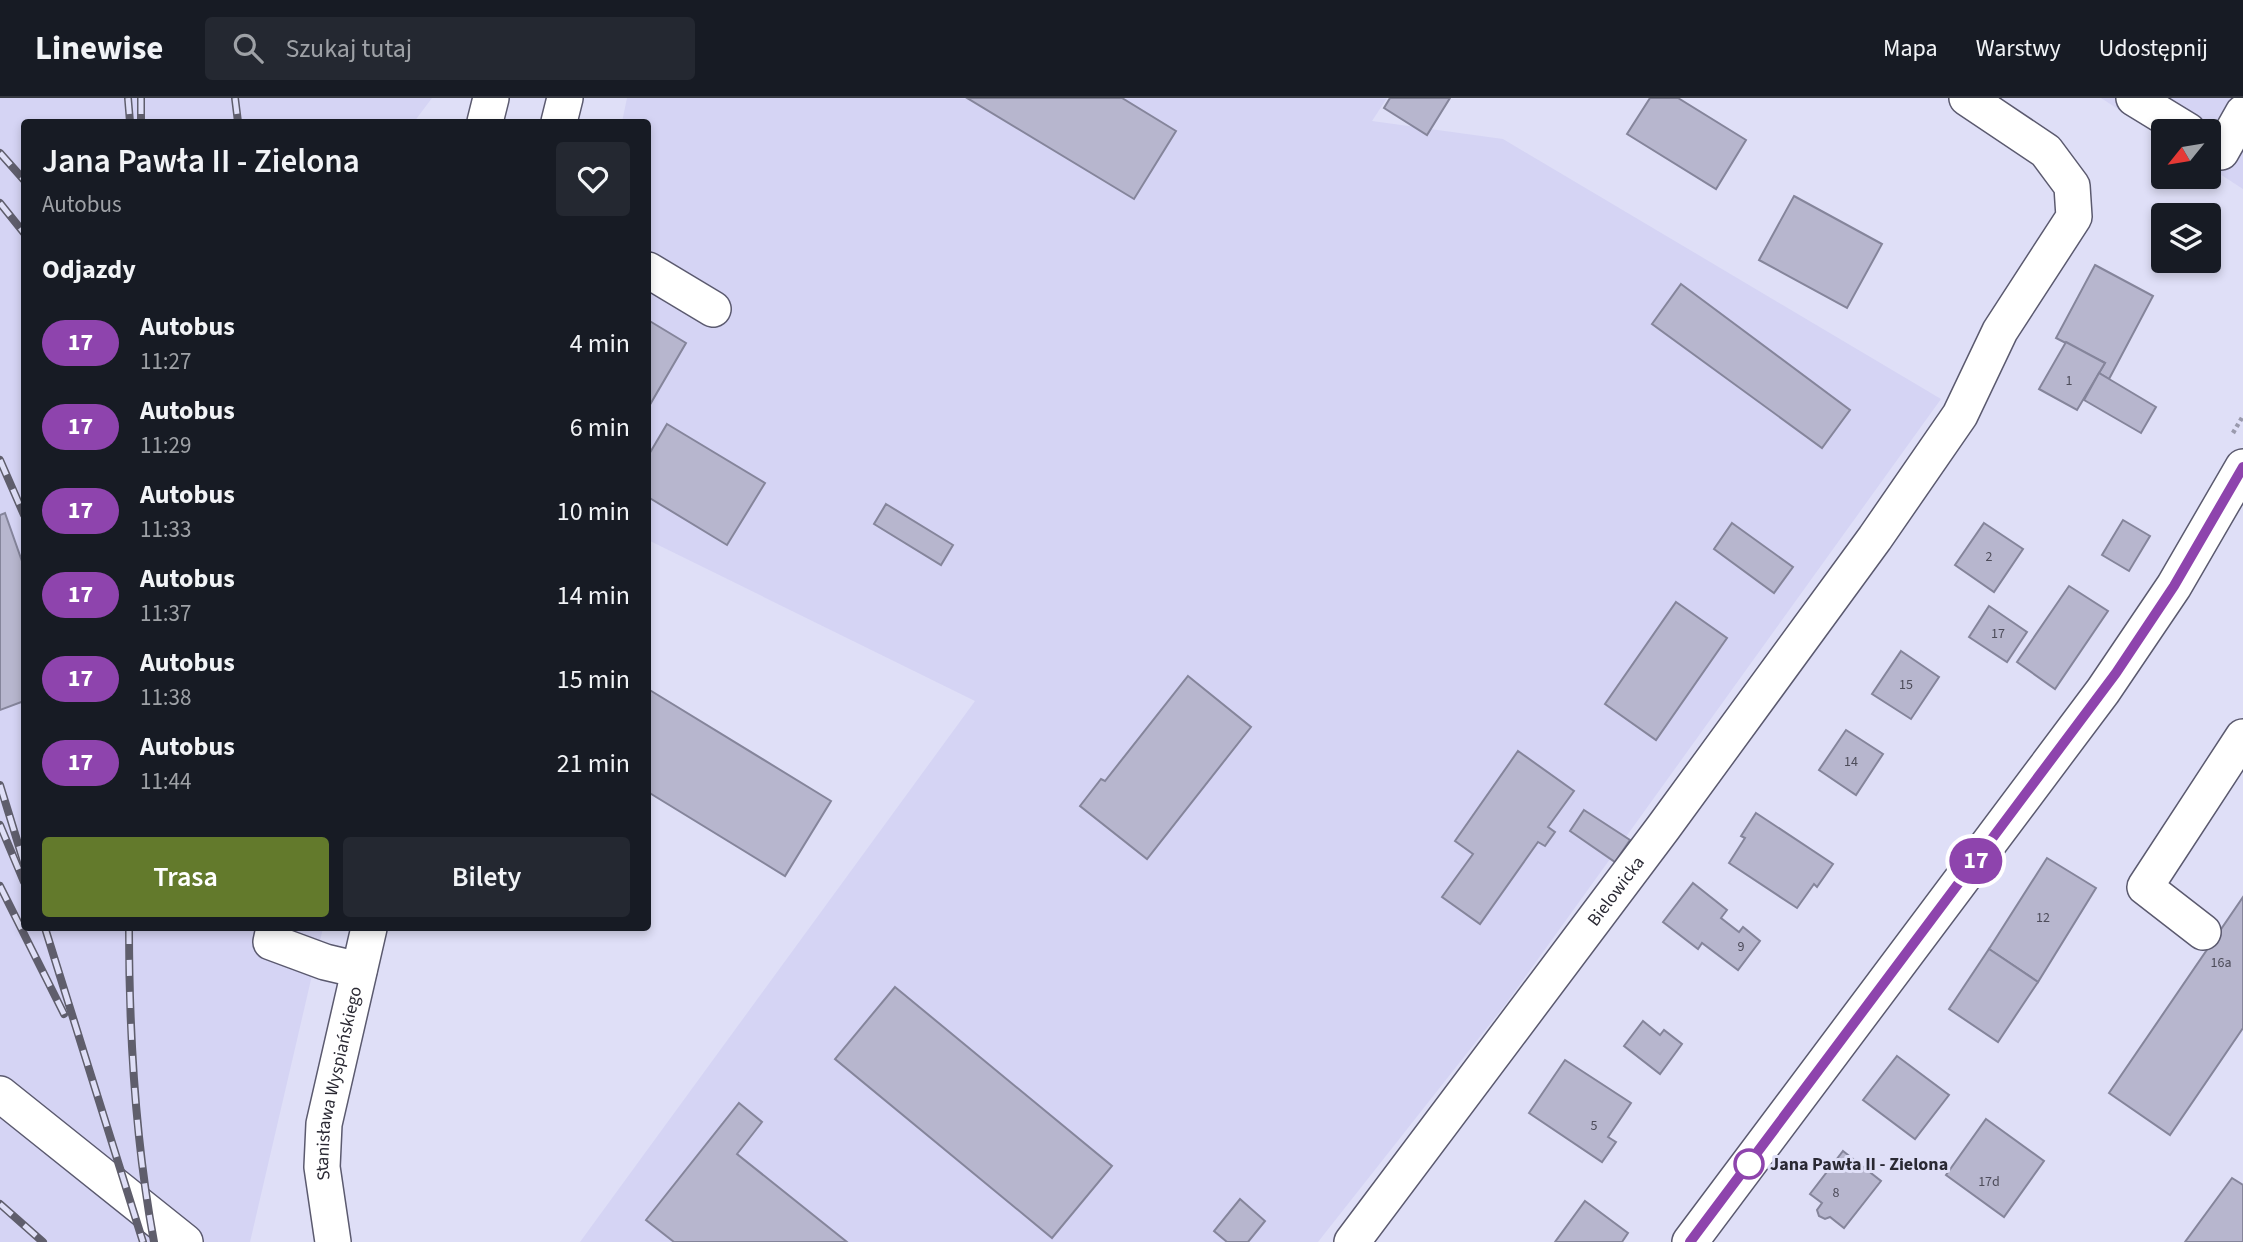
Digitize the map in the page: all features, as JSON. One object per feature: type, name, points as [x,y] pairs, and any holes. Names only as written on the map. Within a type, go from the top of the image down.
[{"type":"street","points":[[486,119],[491,98]]},
{"type":"street","points":[[560,119],[565,98]]},
{"type":"street","name":"Bielowicka","points":[[1352,1242],[1663,828],[1875,537],[1960,415],[2000,331],[2074,217],[2072,186],[2046,151],[1967,98]]},
{"type":"street","points":[[2134,98],[2168,119]]},
{"type":"street","points":[[2224,153],[2243,113]]},
{"type":"street","points":[[651,272],[713,309]]},
{"type":"street","points":[[1690,1242],[2111,680],[2174,586],[2243,467]]},
{"type":"street","points":[[2203,932],[2145,887],[2243,737]]},
{"type":"street","points":[[273,931],[271,942],[316,959],[359,970]]},
{"type":"street","name":"Stanisława Wyspiańskiego","points":[[333,1242],[322,1167],[324,1124],[368,931]]},
{"type":"street","points":[[0,1094],[185,1242]]},
{"type":"shaded area","points":[[0,98],[432,98],[416,119],[21,119],[21,931],[322,931],[250,1242],[0,1242]]},
{"type":"shaded area","points":[[627,98],[1387,98],[1372,121],[1503,139],[1941,399],[1505,1005],[1318,1242],[580,1242],[975,701],[651,541],[651,119],[623,119]]},
{"type":"shaded area","points":[[2101,98],[2243,98],[2243,189],[2221,175],[2221,119],[2151,119],[2151,130]]},
{"type":"building","points":[[967,98],[1122,98],[1176,131],[1134,199]]},
{"type":"building","points":[[1390,98],[1450,98],[1427,135],[1384,108]]},
{"type":"building","points":[[1650,98],[1678,98],[1746,140],[1716,189],[1627,134]]},
{"type":"building","points":[[1794,196],[1882,244],[1847,308],[1759,260]]},
{"type":"building","points":[[2095,265],[2153,296],[2109,379],[2099,373],[2105,363],[2056,338]]},
{"type":"building","points":[[1681,284],[1850,410],[1822,448],[1652,324]]},
{"type":"building","points":[[651,322],[686,343],[651,403]]},
{"type":"building","points":[[2066,342],[2105,363],[2077,410],[2039,389]]},
{"type":"building","points":[[2099,373],[2156,407],[2141,433],[2084,400]]},
{"type":"building","points":[[667,424],[765,483],[727,545],[651,499],[651,451]]},
{"type":"building","points":[[886,504],[953,545],[941,565],[874,524]]},
{"type":"building","points":[[5,513],[21,558],[21,702],[0,710],[0,515]]},
{"type":"building","points":[[2123,520],[2150,536],[2129,571],[2102,555]]},
{"type":"building","points":[[1732,523],[1793,567],[1774,593],[1714,549]]},
{"type":"building","points":[[1984,523],[2023,549],[1994,592],[1955,565]]},
{"type":"building","points":[[2069,586],[2108,611],[2055,689],[2017,662]]},
{"type":"building","points":[[1676,602],[1727,638],[1656,740],[1605,704]]},
{"type":"building","points":[[1989,606],[2027,632],[2007,662],[1969,637]]},
{"type":"building","points":[[1901,651],[1939,677],[1911,719],[1872,694]]},
{"type":"building","points":[[1188,676],[1251,727],[1147,859],[1080,806],[1101,779],[1105,781]]},
{"type":"building","points":[[651,691],[831,801],[785,876],[651,794]]},
{"type":"building","points":[[1846,730],[1883,754],[1856,795],[1819,770]]},
{"type":"building","points":[[1518,751],[1574,791],[1548,827],[1555,832],[1545,846],[1538,842],[1480,924],[1442,897],[1473,854],[1455,841]]},
{"type":"building","points":[[1584,810],[1630,840],[1615,862],[1570,831]]},
{"type":"building","points":[[1756,813],[1833,864],[1817,887],[1814,884],[1797,908],[1729,863],[1745,838],[1741,836]]},
{"type":"building","points":[[2047,858],[2096,888],[2038,982],[1989,949]]},
{"type":"building","points":[[1693,883],[1727,910],[1721,918],[1739,932],[1743,927],[1760,941],[1738,970],[1702,943],[1698,949],[1663,922]]},
{"type":"building","points":[[2243,897],[2243,1028],[2170,1135],[2109,1093]]},
{"type":"building","points":[[1989,949],[2038,982],[1998,1042],[1949,1009]]},
{"type":"building","points":[[895,987],[1112,1166],[1052,1238],[835,1059]]},
{"type":"building","points":[[1643,1021],[1660,1035],[1664,1030],[1682,1044],[1660,1074],[1624,1046]]},
{"type":"building","points":[[1897,1056],[1949,1095],[1915,1139],[1863,1100]]},
{"type":"building","points":[[1565,1060],[1631,1103],[1608,1137],[1616,1142],[1602,1162],[1529,1113]]},
{"type":"building","points":[[739,1103],[762,1122],[737,1154],[847,1242],[674,1242],[646,1220]]},
{"type":"building","points":[[1986,1119],[2044,1161],[2004,1217],[1946,1175]]},
{"type":"building","points":[[1843,1151],[1881,1181],[1844,1228],[1830,1217],[1825,1219],[1819,1216],[1817,1210],[1822,1203],[1810,1194]]},
{"type":"building","points":[[2232,1178],[2243,1185],[2243,1242],[2185,1242]]},
{"type":"building","points":[[1240,1199],[1265,1221],[1248,1242],[1227,1242],[1214,1231]]},
{"type":"building","points":[[1585,1201],[1628,1233],[1622,1242],[1555,1242]]},
{"type":"railway","points":[[128,98],[130,119]]},
{"type":"railway","points":[[141,98],[141,119]]},
{"type":"railway","points":[[235,98],[238,119]]},
{"type":"railway","points":[[0,153],[21,177]]},
{"type":"railway","points":[[0,203],[21,229]]},
{"type":"railway","points":[[0,460],[21,508]]},
{"type":"railway","points":[[0,785],[21,853]]},
{"type":"railway","points":[[0,825],[21,875]]},
{"type":"railway","points":[[0,886],[21,928]]},
{"type":"railway","points":[[22,931],[64,1014]]},
{"type":"railway","points":[[46,931],[143,1242]]},
{"type":"railway","points":[[129,931],[134,1085],[154,1242]]},
{"type":"railway","points":[[0,1204],[43,1242]]},
{"type":"bus line","name":"17","points":[[1690,1242],[2143,636],[2243,467]]},
{"type":"place","name":"Jana Pawła II - Zielona","points":[[1749,1164]]}]
